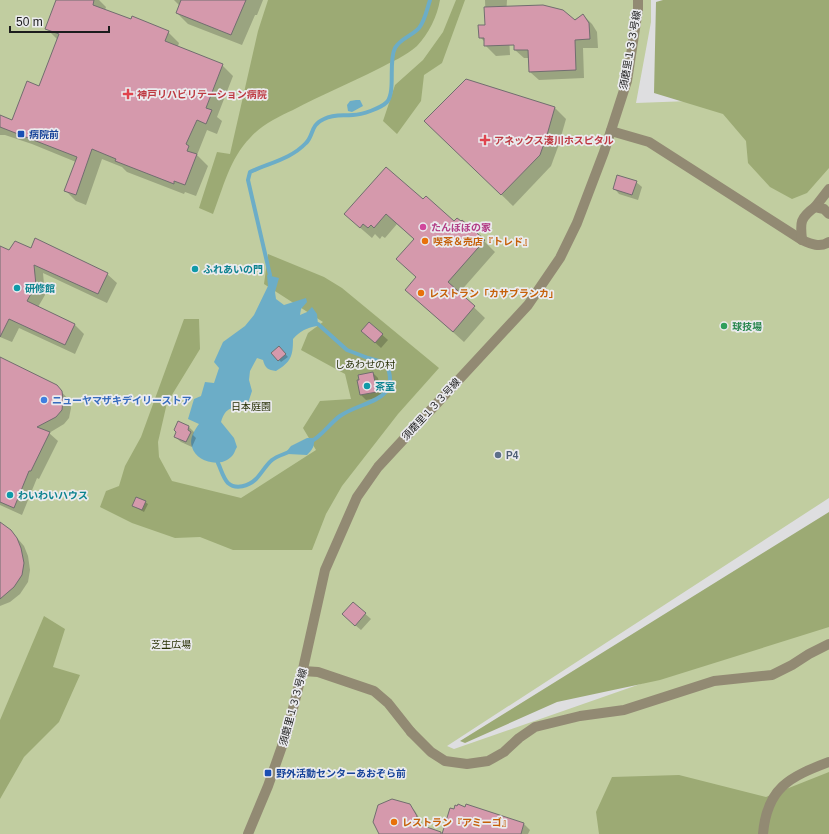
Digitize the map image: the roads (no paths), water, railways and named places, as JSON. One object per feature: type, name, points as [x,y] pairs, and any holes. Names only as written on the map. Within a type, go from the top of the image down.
[{"type":"street","name":"須磨里１３３号線","points":[[248,834],[268,786],[287,732],[303,671],[325,570],[357,497],[378,467],[528,305],[560,258],[577,223],[604,152],[627,81],[638,9],[638,0]]},
{"type":"street","points":[[611,131],[649,142],[802,240],[814,245],[826,244],[829,242]]},
{"type":"street","points":[[802,240],[800,226],[804,215],[815,207],[829,189]]},
{"type":"street","points":[[815,207],[824,209],[829,214]]},
{"type":"street","points":[[303,671],[318,672],[374,691],[388,703],[411,732],[431,752],[445,761],[467,764],[488,761],[504,752],[519,738],[536,727],[580,716],[624,710],[714,681],[772,675],[829,644]]},
{"type":"street","points":[[763,834],[765,818],[772,800],[786,782],[804,772],[829,762]]},
{"type":"water","points":[[360,100],[363,106],[352,112],[348,111],[347,105],[350,101]]},
{"type":"water","points":[[267,275],[279,278],[275,292],[276,299],[284,305],[306,298],[307,302],[301,309],[300,315],[307,312],[312,307],[317,314],[318,324],[317,326],[304,330],[293,339],[292,354],[290,358],[285,365],[276,371],[267,368],[263,360],[257,358],[250,371],[249,380],[252,391],[247,406],[227,410],[221,422],[234,438],[237,447],[233,455],[226,460],[215,463],[209,462],[203,460],[194,452],[191,444],[192,435],[199,424],[188,419],[194,399],[201,396],[205,382],[214,383],[219,368],[214,362],[223,342],[245,326],[254,315],[268,286]]},
{"type":"water","points":[[307,438],[313,438],[314,445],[307,455],[288,454],[287,451],[291,446]]},
{"type":"waterway","points":[[270,275],[248,180],[250,172],[294,153],[306,143],[314,127],[320,121],[328,117],[361,114],[376,109],[387,102],[391,91],[392,60],[395,48],[400,42],[419,28],[430,0]]},
{"type":"waterway","points":[[310,442],[318,437],[340,416],[378,398],[385,393],[389,385],[390,376],[386,363],[347,350],[318,324]]},
{"type":"waterway","points":[[218,463],[226,481],[231,485],[239,487],[250,484],[272,460],[291,451]]},
{"type":"place","name":"神戸リハビリテーション病院","points":[[128,94]]},
{"type":"place","name":"病院前","points":[[21,134]]},
{"type":"place","name":"アネックス湊川ホスピタル","points":[[485,140]]},
{"type":"place","name":"たんぽぽの家","points":[[423,227]]},
{"type":"place","name":"喫茶＆売店『トレド』","points":[[425,241]]},
{"type":"place","name":"ふれあいの門","points":[[195,269]]},
{"type":"place","name":"研修館","points":[[17,288]]},
{"type":"place","name":"レストラン「カサブランカ」","points":[[421,293]]},
{"type":"place","name":"球技場","points":[[724,326]]},
{"type":"place","name":"茶室","points":[[367,386]]},
{"type":"place","name":"ニューヤマザキデイリーストア","points":[[44,400]]},
{"type":"place","name":"P4","points":[[498,455]]},
{"type":"place","name":"わいわいハウス","points":[[10,495]]},
{"type":"place","name":"野外活動センターあおぞら前","points":[[268,773]]},
{"type":"place","name":"レストラン『アミーゴ』","points":[[394,822]]},
{"type":"park label","name":"しあわせの村","points":[[365,364]]},
{"type":"park label","name":"日本庭園","points":[[251,406]]},
{"type":"park label","name":"芝生広場","points":[[171,644]]}]
